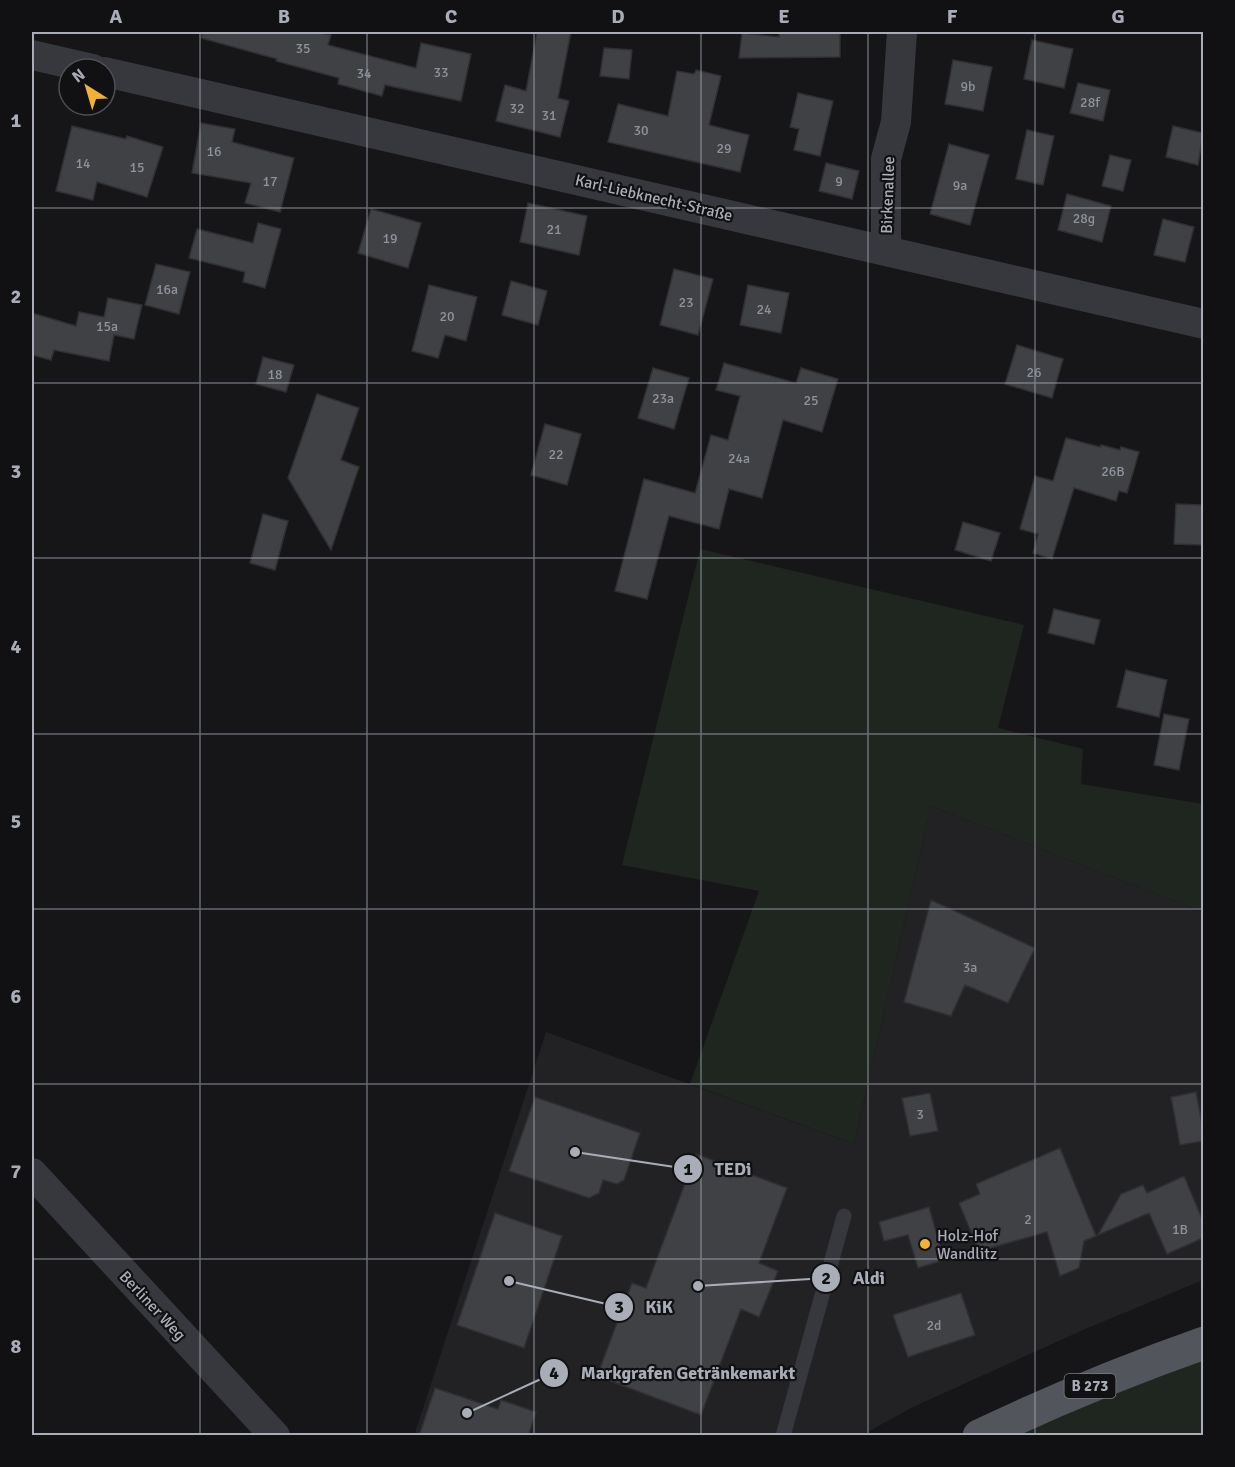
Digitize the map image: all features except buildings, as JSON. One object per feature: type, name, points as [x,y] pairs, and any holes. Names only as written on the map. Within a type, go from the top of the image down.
[{"type":"main road","name":"B 273","points":[[979,1436],[1132,1368],[1203,1343]]},
{"type":"street","name":"Birkenallee","points":[[886,251],[886,159],[896,122],[902,32]]},
{"type":"street","points":[[36,48],[60,57]]},
{"type":"street","name":"Karl-Liebknecht-Straße","points":[[117,75],[1203,324]]},
{"type":"street","name":"Berliner Weg","points":[[32,1173],[275,1436]]},
{"type":"lane","points":[[783,1436],[844,1216]]},
{"type":"shaded area","points":[[700,549],[1024,625],[998,728],[1083,749],[1081,784],[1203,804],[1203,912],[931,806],[854,1144],[690,1084],[759,891],[622,865]]},
{"type":"shaded area","points":[[931,806],[1203,912],[1203,1280],[1083,1330],[913,1407],[862,1435],[414,1436],[546,1032],[854,1144]]},
{"type":"shaded area","points":[[1203,1360],[1203,1435],[1013,1436],[1154,1377]]},
{"type":"place","name":"TEDi","points":[[575,1152]]},
{"type":"place","name":"Holz-Hof Wandlitz","points":[[925,1244]]},
{"type":"place","name":"KiK","points":[[509,1281]]},
{"type":"place","name":"Aldi","points":[[698,1286]]},
{"type":"place","name":"Markgrafen Getränkemarkt","points":[[467,1413]]}]
